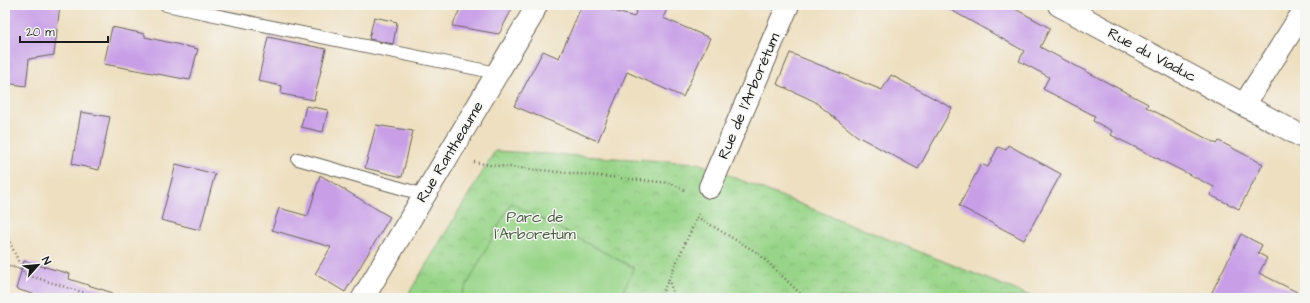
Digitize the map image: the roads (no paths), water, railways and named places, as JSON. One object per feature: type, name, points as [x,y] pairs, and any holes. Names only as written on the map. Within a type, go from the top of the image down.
[{"type":"street","name":"Rue Rantheaume","points":[[363,298],[532,15],[536,5]]},
{"type":"street","name":"Rue de l'Arborétum","points":[[707,193],[788,5]]},
{"type":"street","name":"Rue du Viaduc","points":[[1060,5],[1305,138]]},
{"type":"street","points":[[1244,105],[1300,17],[1305,13]]},
{"type":"lane","points":[[166,5],[497,73]]},
{"type":"lane","points":[[298,159],[425,195]]},
{"type":"park label","name":"Parc de l'Arboretum","points":[[535,226]]}]
